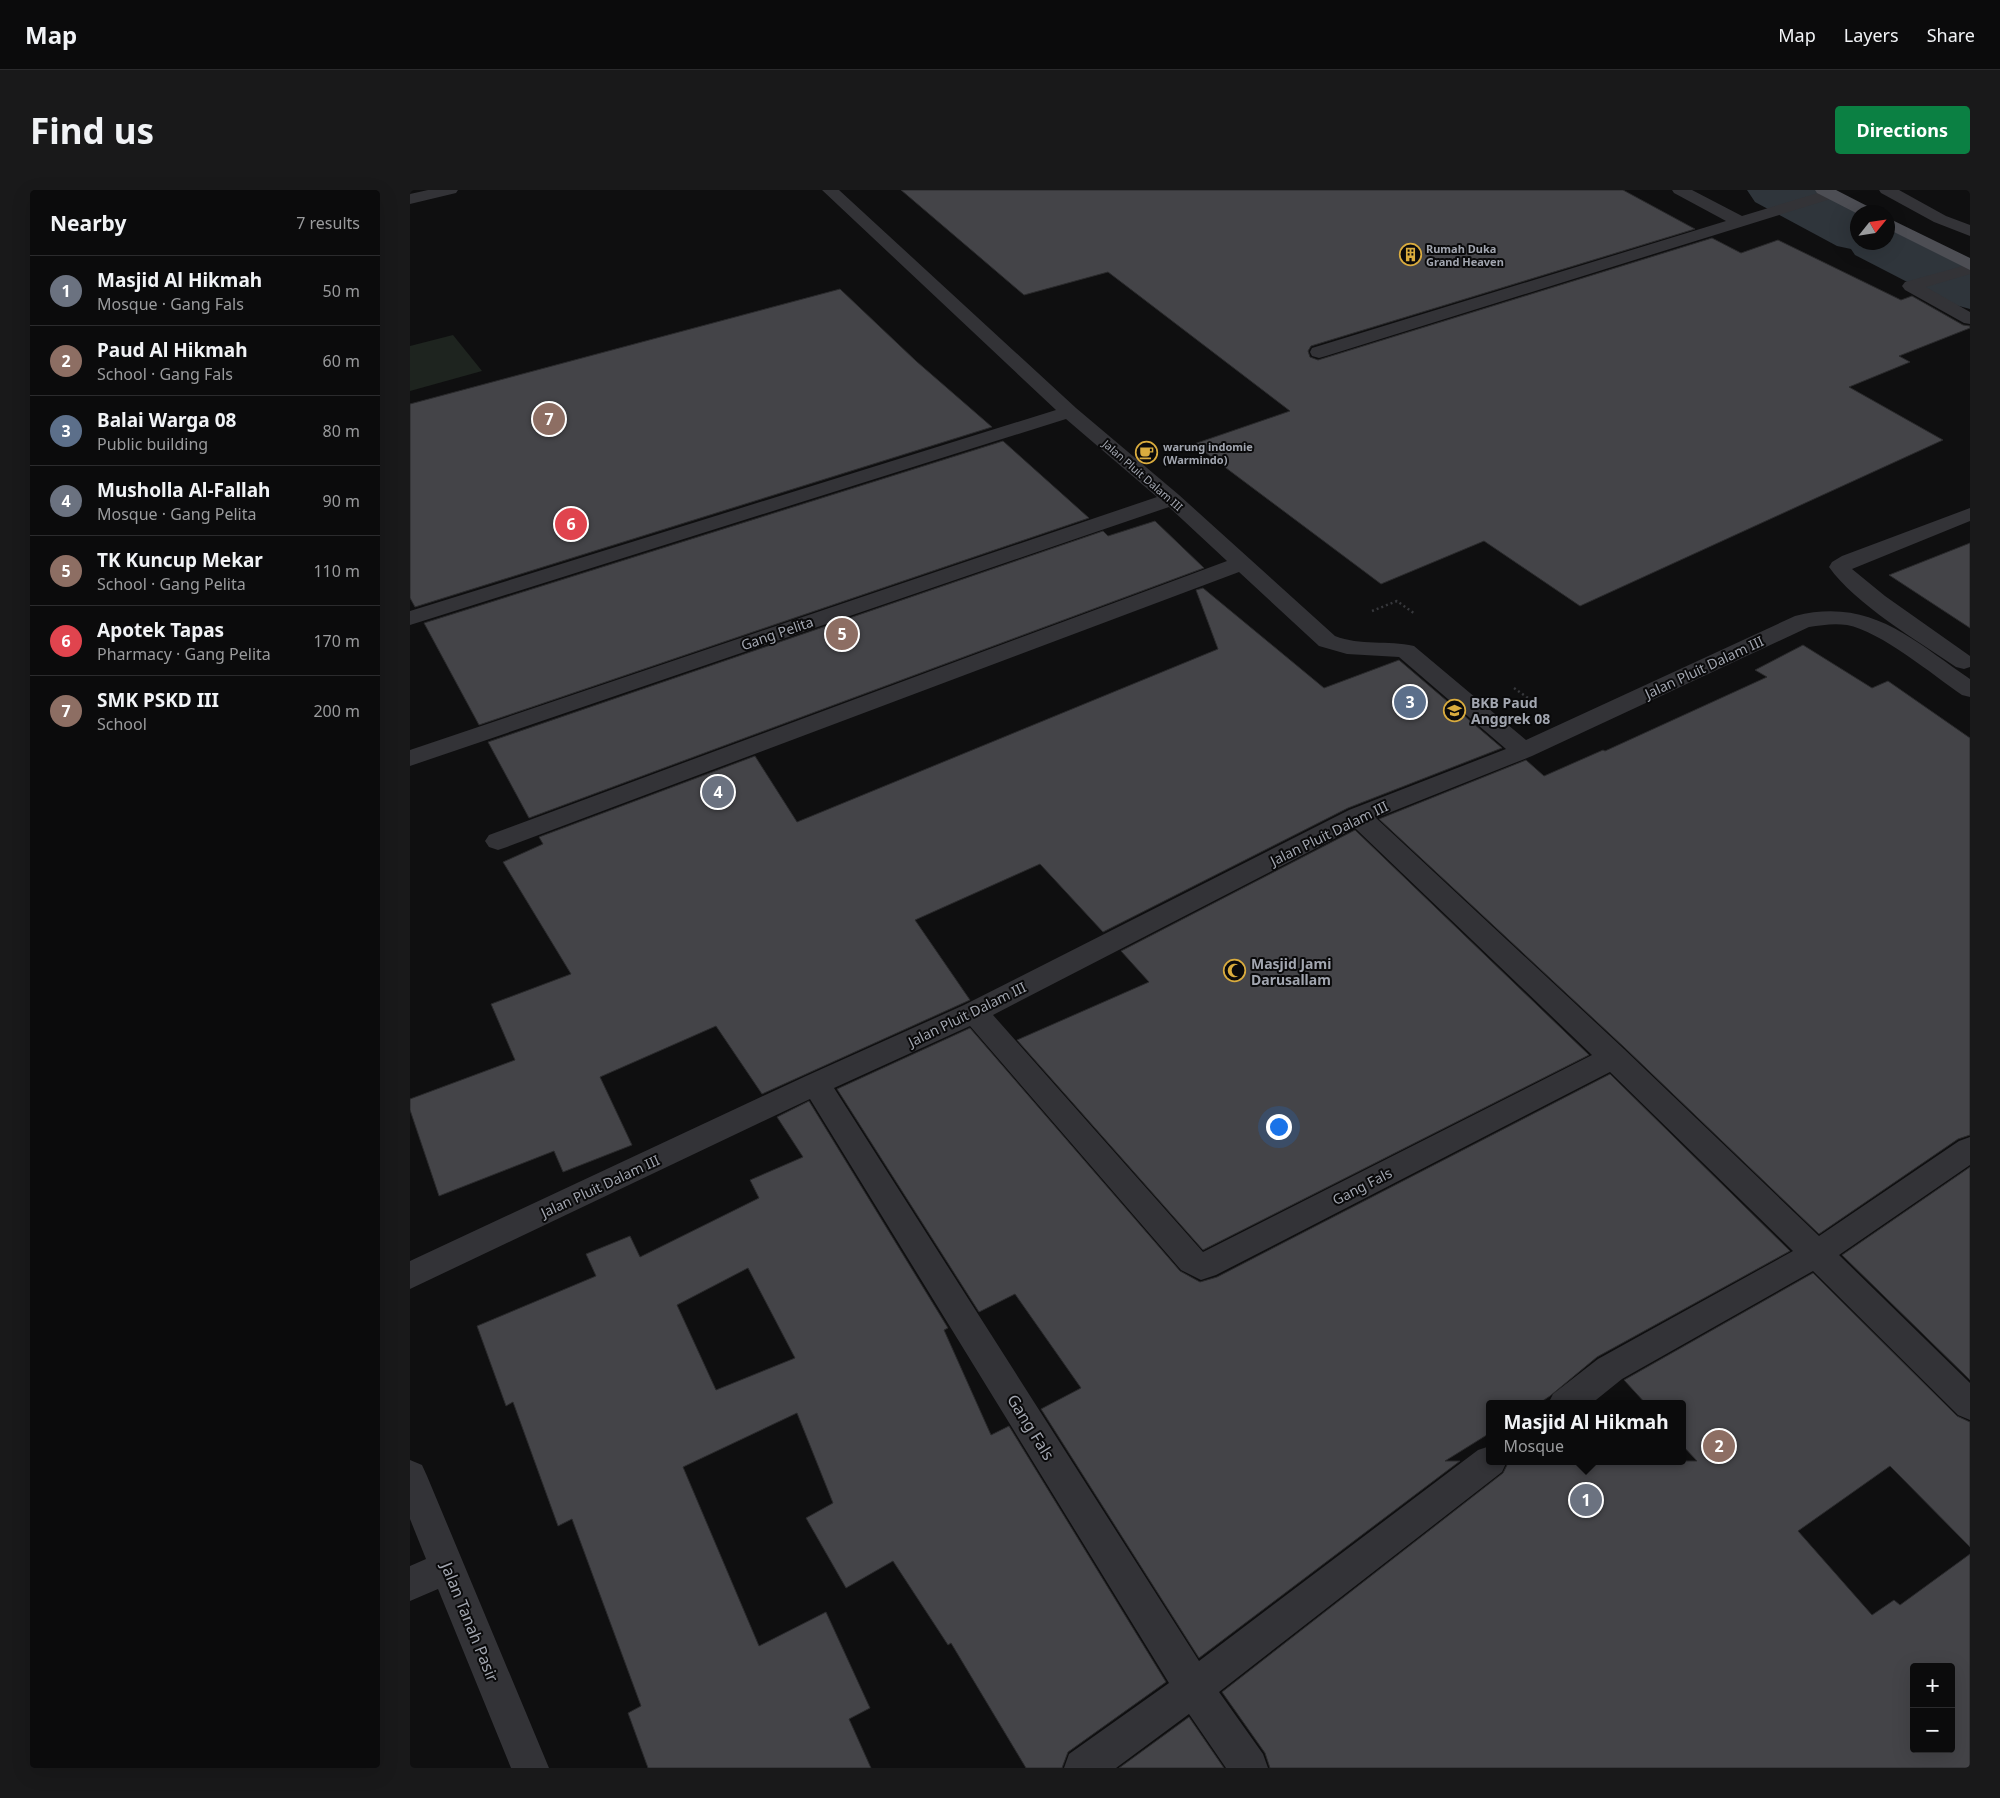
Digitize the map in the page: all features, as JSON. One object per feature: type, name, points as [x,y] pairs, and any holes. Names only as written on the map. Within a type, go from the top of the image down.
[{"type":"main road","points":[[1827,192],[1853,205]]},
{"type":"main road","points":[[1895,227],[1970,265]]},
{"type":"street","points":[[410,199],[450,190]]},
{"type":"street","name":"Jalan Pluit Dalam III","points":[[830,190],[1069,412],[1172,499],[1327,641],[1338,647],[1352,650],[1393,648],[1406,652],[1523,751]]},
{"type":"street","points":[[1680,190],[1742,223]]},
{"type":"street","points":[[1887,190],[1940,219],[1970,230]]},
{"type":"street","points":[[1319,352],[1742,223],[1804,203],[1827,192]]},
{"type":"street","points":[[1970,270],[1911,286],[1970,319]]},
{"type":"street","points":[[410,618],[1069,412]]},
{"type":"street","name":"Gang Pelita","points":[[410,758],[1172,499]]},
{"type":"street","points":[[1964,662],[1865,591],[1842,572],[1840,567],[1850,561],[1970,514]]},
{"type":"street","points":[[498,842],[1242,563]]},
{"type":"street","name":"Jalan Pluit Dalam III","points":[[410,1276],[816,1084],[974,1012],[1358,816],[1523,751],[1803,621],[1827,617],[1850,619],[1878,628],[1970,690]]},
{"type":"street","points":[[1358,816],[1614,1057],[1818,1253],[1970,1405]]},
{"type":"street","name":"Gang Fals","points":[[974,1012],[1192,1261],[1201,1266],[1205,1266],[1614,1057]]},
{"type":"street","name":"Gang Fals","points":[[816,1084],[1194,1688],[1250,1768]]},
{"type":"street","points":[[1571,1400],[1610,1369],[1818,1253],[1970,1149]]},
{"type":"street","points":[[1083,1768],[1194,1688],[1486,1464]]},
{"type":"street","name":"Jalan Tanah Pasir","points":[[410,1476],[530,1768]]},
{"type":"street","points":[[410,1584],[447,1567]]},
{"type":"shaded area","points":[[453,335],[482,371],[410,391],[410,346]]},
{"type":"building","points":[[901,190],[1623,190],[1695,229],[1311,346],[1308,351],[1310,357],[1318,360],[1712,238],[1741,253],[1778,240],[1901,300],[1912,296],[1963,325],[1970,326],[1970,328],[1899,356],[1910,362],[1849,387],[1943,440],[1580,606],[1484,541],[1381,584],[1194,444],[1290,411],[1108,272],[1024,295]]},
{"type":"building","points":[[840,289],[916,361],[992,427],[415,607],[410,598],[410,404]]},
{"type":"building","points":[[1003,441],[1089,518],[479,725],[424,623]]},
{"type":"building","points":[[1155,521],[1204,568],[529,818],[488,742],[1103,531],[1108,536]]},
{"type":"building","points":[[1970,543],[1970,628],[1889,575]]},
{"type":"building","points":[[1203,588],[1324,688],[1399,660],[1502,748],[1348,808],[1103,932],[1040,864],[915,920],[970,1000],[762,1094],[716,1026],[600,1077],[632,1145],[563,1172],[554,1151],[439,1196],[410,1110],[410,1099],[515,1060],[491,1004],[571,974],[503,862],[543,844],[539,837],[755,756],[797,822],[1218,649],[1196,590]]},
{"type":"building","points":[[1803,645],[1872,688],[1888,681],[1970,738],[1970,1135],[1958,1139],[1819,1234],[1625,1048],[1379,819],[1526,760],[1544,776],[1603,750],[1605,751],[1767,677],[1755,670]]},
{"type":"building","points":[[1355,830],[1589,1055],[1203,1250],[1017,1040],[1149,982],[1121,951]]},
{"type":"building","points":[[970,1028],[1180,1271],[1200,1282],[1217,1277],[1610,1074],[1790,1251],[1597,1357],[1544,1400],[1486,1400],[1486,1435],[1445,1461],[1460,1461],[1199,1658],[1041,1409],[1081,1388],[1015,1294],[979,1312],[837,1089]]},
{"type":"building","points":[[809,1101],[948,1328],[944,1330],[991,1435],[1009,1426],[1166,1682],[1068,1752],[1062,1768],[1026,1768],[951,1643],[948,1645],[893,1561],[846,1588],[806,1518],[833,1503],[797,1413],[683,1467],[759,1646],[826,1612],[870,1708],[849,1719],[871,1768],[648,1768],[628,1713],[641,1706],[572,1519],[558,1526],[513,1402],[506,1406],[477,1326],[596,1276],[586,1254],[630,1236],[640,1257],[759,1198],[750,1180],[803,1157],[777,1117]],"holes":[[[748,1268],[795,1358],[716,1390],[677,1305]]]},
{"type":"building","points":[[1970,1167],[1970,1380],[1842,1255]]},
{"type":"building","points":[[1813,1273],[1957,1416],[1970,1422],[1970,1547],[1890,1466],[1798,1531],[1872,1615],[1894,1600],[1900,1605],[1970,1554],[1970,1768],[1270,1768],[1265,1753],[1222,1692],[1503,1473],[1507,1465],[1686,1465],[1686,1461],[1697,1461],[1686,1449],[1686,1400],[1642,1400],[1624,1380]]},
{"type":"building","points":[[1189,1717],[1224,1768],[1119,1768]]},
{"type":"waterway","points":[[1775,190],[1850,229]]},
{"type":"waterway","points":[[1892,250],[1970,290]]},
{"type":"place","name":"Rumah Duka Grand Heaven","points":[[1410,254]]},
{"type":"place","name":"SMK PSKD III","points":[[549,419]]},
{"type":"place","name":"warung indomie (Warmindo)","points":[[1147,452]]},
{"type":"place","name":"Apotek Tapas","points":[[571,524]]},
{"type":"place","name":"TK Kuncup Mekar","points":[[842,634]]},
{"type":"place","name":"Balai Warga 08","points":[[1410,702]]},
{"type":"place","name":"BKB Paud Anggrek 08","points":[[1455,710]]},
{"type":"place","name":"Musholla Al-Fallah","points":[[718,792]]},
{"type":"place","name":"Masjid Jami Darusallam","points":[[1235,971]]},
{"type":"place","name":"Paud Al Hikmah","points":[[1719,1446]]},
{"type":"place","name":"Masjid Al Hikmah","points":[[1586,1500]]}]
